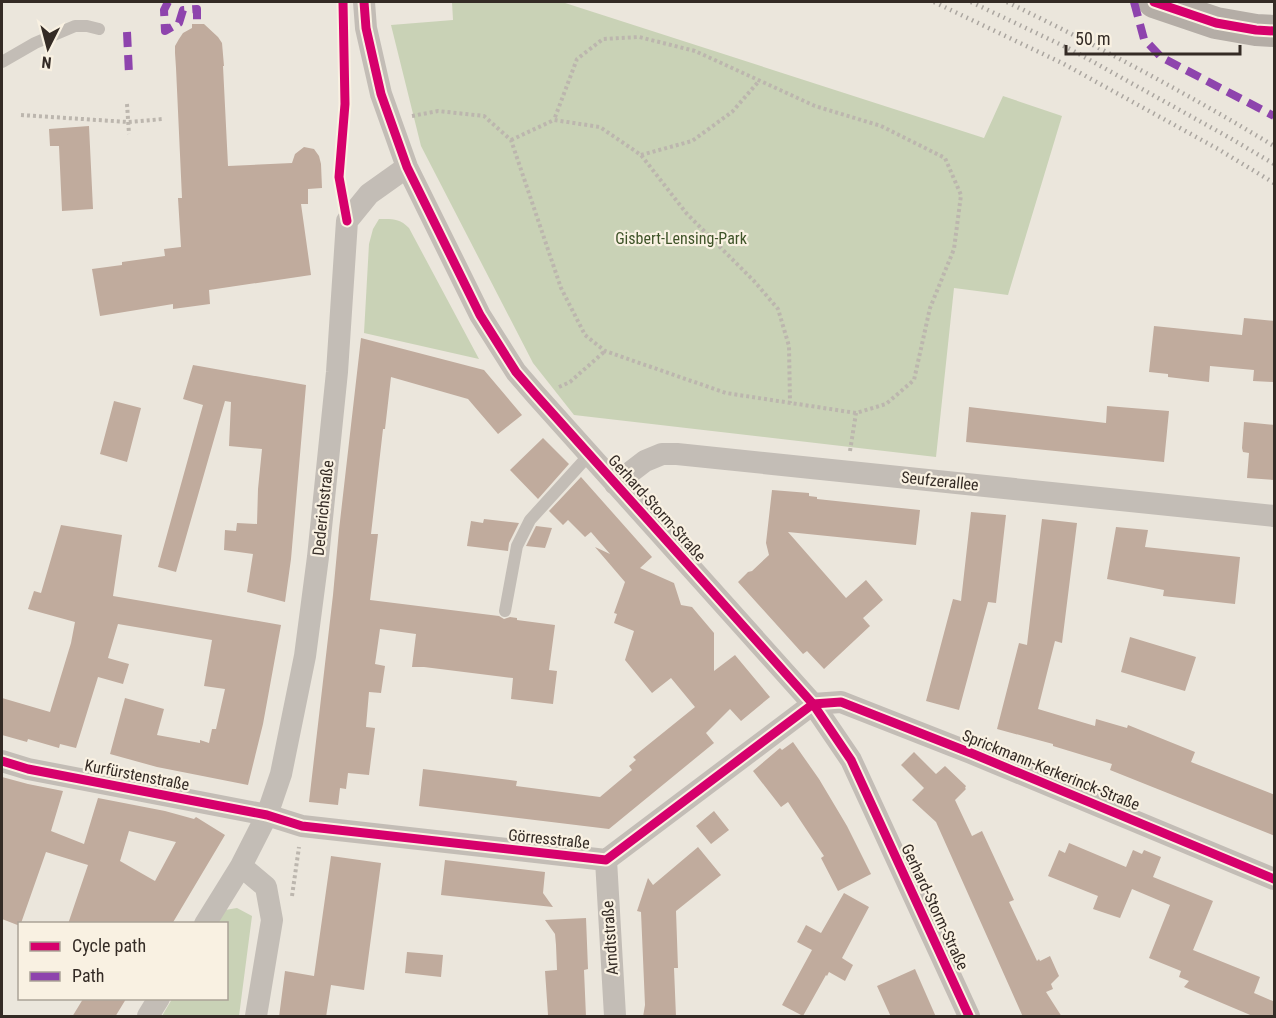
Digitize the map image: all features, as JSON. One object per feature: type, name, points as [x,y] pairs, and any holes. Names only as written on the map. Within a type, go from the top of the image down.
[{"type":"main road","points":[[1154,2],[1216,23],[1275,31]]},
{"type":"street","name":"Gerhard-Storm-Straße","points":[[364,2],[366,28],[381,94],[407,167],[480,315],[516,372],[813,704],[851,760],[969,1017]]},
{"type":"street","name":"Dederichstraße","points":[[207,922],[241,866],[267,815],[281,774],[303,666],[318,557],[337,372],[347,221],[369,194],[407,167]]},
{"type":"street","name":"Seufzerallee","points":[[615,484],[645,461],[663,454],[677,454],[1275,516]]},
{"type":"street","name":"Sprickmann-Kerkerinck-Straße","points":[[813,704],[841,702],[971,753],[1275,879]]},
{"type":"street","name":"Görresstraße","points":[[267,815],[302,826],[606,860],[813,704]]},
{"type":"street","name":"Kurfürstenstraße","points":[[2,761],[28,769],[267,815]]},
{"type":"street","name":"Arndtstraße","points":[[606,860],[615,1017]]},
{"type":"street","points":[[241,866],[266,887],[272,920],[256,1017]]},
{"type":"street","points":[[148,1017],[158,1000]]},
{"type":"lane","points":[[2,62],[35,43],[75,26],[99,29]]},
{"type":"lane","points":[[505,611],[518,546],[530,520],[589,455]]},
{"type":"path","points":[[390,120],[438,111],[484,116],[511,140],[561,288],[585,336],[605,351],[726,393],[856,413],[886,404],[914,380],[930,308],[954,249],[961,195],[945,158],[881,126],[815,106],[695,51],[639,37],[603,39],[577,59],[554,120]]},
{"type":"path","points":[[641,155],[692,141],[732,112],[759,81]]},
{"type":"path","points":[[127,104],[129,134]]},
{"type":"path","points":[[21,115],[128,122],[163,119]]},
{"type":"path","points":[[511,140],[554,120],[600,127],[641,155],[687,214],[754,281],[778,309],[789,346],[790,403]]},
{"type":"path","points":[[537,395],[570,382],[605,351]]},
{"type":"path","points":[[847,471],[856,413]]},
{"type":"path","points":[[272,920],[290,909],[302,826]]},
{"type":"green space","name":"Gisbert-Lensing-Park","points":[[452,2],[562,2],[984,138],[1003,96],[1062,116],[1008,295],[954,288],[936,457],[574,415],[533,363],[421,146],[391,25],[453,20]]},
{"type":"green space","points":[[379,219],[396,220],[409,228],[479,359],[364,333],[369,244],[373,229]]},
{"type":"green space","points":[[237,908],[252,916],[239,1016],[162,1016],[171,1000],[228,1000],[228,922],[218,922],[225,910]]},
{"type":"building","points":[[192,24],[204,24],[222,43],[228,166],[292,163],[295,154],[304,147],[314,149],[319,156],[322,188],[308,189],[308,204],[301,204],[311,275],[209,290],[210,304],[173,309],[173,304],[100,316],[92,269],[165,256],[164,249],[181,247],[178,198],[182,198],[175,46],[183,33],[192,28]]},
{"type":"building","points":[[89,126],[93,209],[62,211],[59,146],[50,146],[49,129]]},
{"type":"building","points":[[1244,318],[1275,321],[1273,382],[1253,381],[1254,370],[1210,366],[1209,382],[1168,377],[1168,374],[1149,372],[1154,326],[1242,335]]},
{"type":"building","points":[[361,338],[484,370],[522,415],[498,434],[468,399],[391,377],[371,534],[378,534],[370,600],[499,616],[504,619],[510,617],[555,625],[549,670],[557,671],[553,704],[511,699],[513,678],[412,667],[416,634],[380,629],[375,664],[385,666],[381,693],[369,692],[366,727],[375,728],[369,775],[348,773],[346,789],[340,788],[338,805],[309,802]]},
{"type":"building","points":[[193,365],[306,385],[291,559],[285,602],[247,592],[253,554],[224,550],[225,530],[236,531],[237,523],[257,524],[262,449],[229,446],[231,402],[225,401],[176,572],[158,567],[203,405],[183,399]]},
{"type":"building","points":[[114,401],[141,408],[127,462],[100,454]]},
{"type":"building","points":[[1107,406],[1169,411],[1164,462],[966,442],[969,407],[1106,423]]},
{"type":"building","points":[[1244,422],[1275,425],[1275,480],[1247,478],[1249,453],[1243,452],[1242,448]]},
{"type":"building","points":[[543,438],[569,464],[538,499],[510,470]]},
{"type":"building","points":[[581,477],[652,557],[640,568],[674,583],[681,605],[692,607],[714,633],[714,671],[735,655],[770,697],[741,721],[730,709],[706,733],[714,743],[609,829],[419,806],[423,769],[517,781],[516,786],[600,797],[632,770],[629,766],[636,760],[633,757],[695,707],[671,678],[652,693],[625,660],[634,631],[614,623],[617,614],[614,613],[625,582],[595,547],[610,554],[591,532],[585,537],[568,520],[563,525],[549,511]]},
{"type":"building","points":[[772,490],[809,493],[809,496],[817,497],[817,499],[920,510],[916,545],[788,532],[846,598],[866,580],[883,600],[863,618],[870,626],[824,669],[807,651],[803,654],[738,582],[769,555],[766,543]]},
{"type":"building","points":[[971,512],[1006,515],[996,603],[988,602],[959,710],[926,701],[953,599],[961,601]]},
{"type":"building","points":[[484,519],[519,523],[509,543],[508,551],[467,546],[471,521],[483,523]]},
{"type":"building","points":[[1042,519],[1077,523],[1062,643],[1055,641],[1038,709],[1095,726],[1096,719],[1127,728],[1128,725],[1195,752],[1191,762],[1275,795],[1275,836],[1110,770],[1112,764],[1053,746],[1053,744],[997,729],[1019,643],[1027,645]]},
{"type":"building","points":[[61,525],[122,535],[113,596],[281,625],[263,724],[248,785],[157,767],[110,754],[125,698],[164,709],[157,735],[209,743],[212,729],[216,729],[225,689],[204,686],[212,640],[118,624],[108,658],[129,664],[123,684],[98,677],[76,748],[60,744],[59,748],[28,739],[27,742],[2,735],[2,698],[50,712],[71,643],[75,622],[28,609],[34,591],[41,593]]},
{"type":"building","points":[[536,526],[552,528],[545,548],[526,546]]},
{"type":"building","points":[[1116,527],[1148,530],[1145,547],[1240,557],[1235,604],[1163,596],[1164,590],[1107,579]]},
{"type":"building","points":[[1130,637],[1196,657],[1185,691],[1121,672]]},
{"type":"building","points":[[793,742],[819,779],[847,826],[871,874],[838,891],[821,858],[824,856],[788,802],[781,807],[753,771],[780,748],[782,750]]},
{"type":"building","points":[[914,752],[936,774],[945,766],[966,786],[966,789],[955,800],[972,836],[982,831],[1014,900],[1009,902],[1037,961],[1050,956],[1059,976],[1051,984],[1053,989],[1046,992],[1062,1017],[1023,1017],[936,822],[912,800],[924,788],[901,765]]},
{"type":"building","points":[[2,777],[63,791],[51,831],[84,844],[98,798],[194,819],[196,817],[225,835],[173,922],[69,922],[88,865],[46,852],[21,922],[18,922],[18,925],[2,919]],"holes":[[[129,831],[176,842],[155,881],[120,861]]]},
{"type":"building","points":[[714,811],[729,830],[711,844],[696,826]]},
{"type":"building","points":[[1069,843],[1126,867],[1133,850],[1142,854],[1144,850],[1161,857],[1153,877],[1213,901],[1193,950],[1260,977],[1254,993],[1275,1002],[1275,1017],[1255,1017],[1184,987],[1189,981],[1179,977],[1181,971],[1149,958],[1170,905],[1132,889],[1120,918],[1093,909],[1098,896],[1048,876],[1059,850],[1065,853]]},
{"type":"building","points":[[698,847],[721,875],[676,911],[678,968],[674,968],[676,1017],[643,1017],[645,1005],[641,912],[637,911],[648,878],[653,885]]},
{"type":"building","points":[[331,856],[381,863],[364,990],[331,985],[326,1017],[279,1017],[285,971],[314,976]]},
{"type":"building","points":[[445,860],[545,872],[543,893],[553,907],[441,895]]},
{"type":"building","points":[[844,893],[869,907],[842,958],[853,965],[845,981],[829,972],[826,975],[803,1016],[782,1005],[812,950],[797,942],[806,925],[821,933]]},
{"type":"building","points":[[586,918],[588,969],[584,970],[586,1017],[551,1017],[548,1015],[545,971],[557,970],[556,945],[555,934],[545,920]]},
{"type":"building","points":[[407,952],[443,955],[441,977],[405,973]]},
{"type":"building","points":[[915,969],[936,1017],[891,1017],[877,986]]},
{"type":"building","points":[[82,1000],[125,1000],[115,1017],[72,1017]]},
{"type":"railway","points":[[934,2],[1062,63],[1218,149],[1274,183]]},
{"type":"railway","points":[[971,2],[1070,49],[1274,164]]},
{"type":"railway","points":[[1007,2],[1142,71],[1274,146]]},
{"type":"marked path","points":[[168,2],[164,10],[165,31],[179,23],[183,10],[197,9],[197,24]]},
{"type":"marked path","points":[[1134,2],[1144,39],[1161,57],[1274,116]]},
{"type":"marked path","points":[[127,32],[129,74]]},
{"type":"cycle path","points":[[343,2],[345,104],[339,177],[347,221]]},
{"type":"cycle path","points":[[364,2],[366,28],[381,94],[407,167],[480,315],[516,372],[813,704],[851,760],[969,1016]]},
{"type":"cycle path","points":[[1154,2],[1216,23],[1274,31]]},
{"type":"cycle path","points":[[2,761],[28,769],[267,815],[302,826],[606,860],[813,704],[841,702],[971,753],[1274,879]]}]
